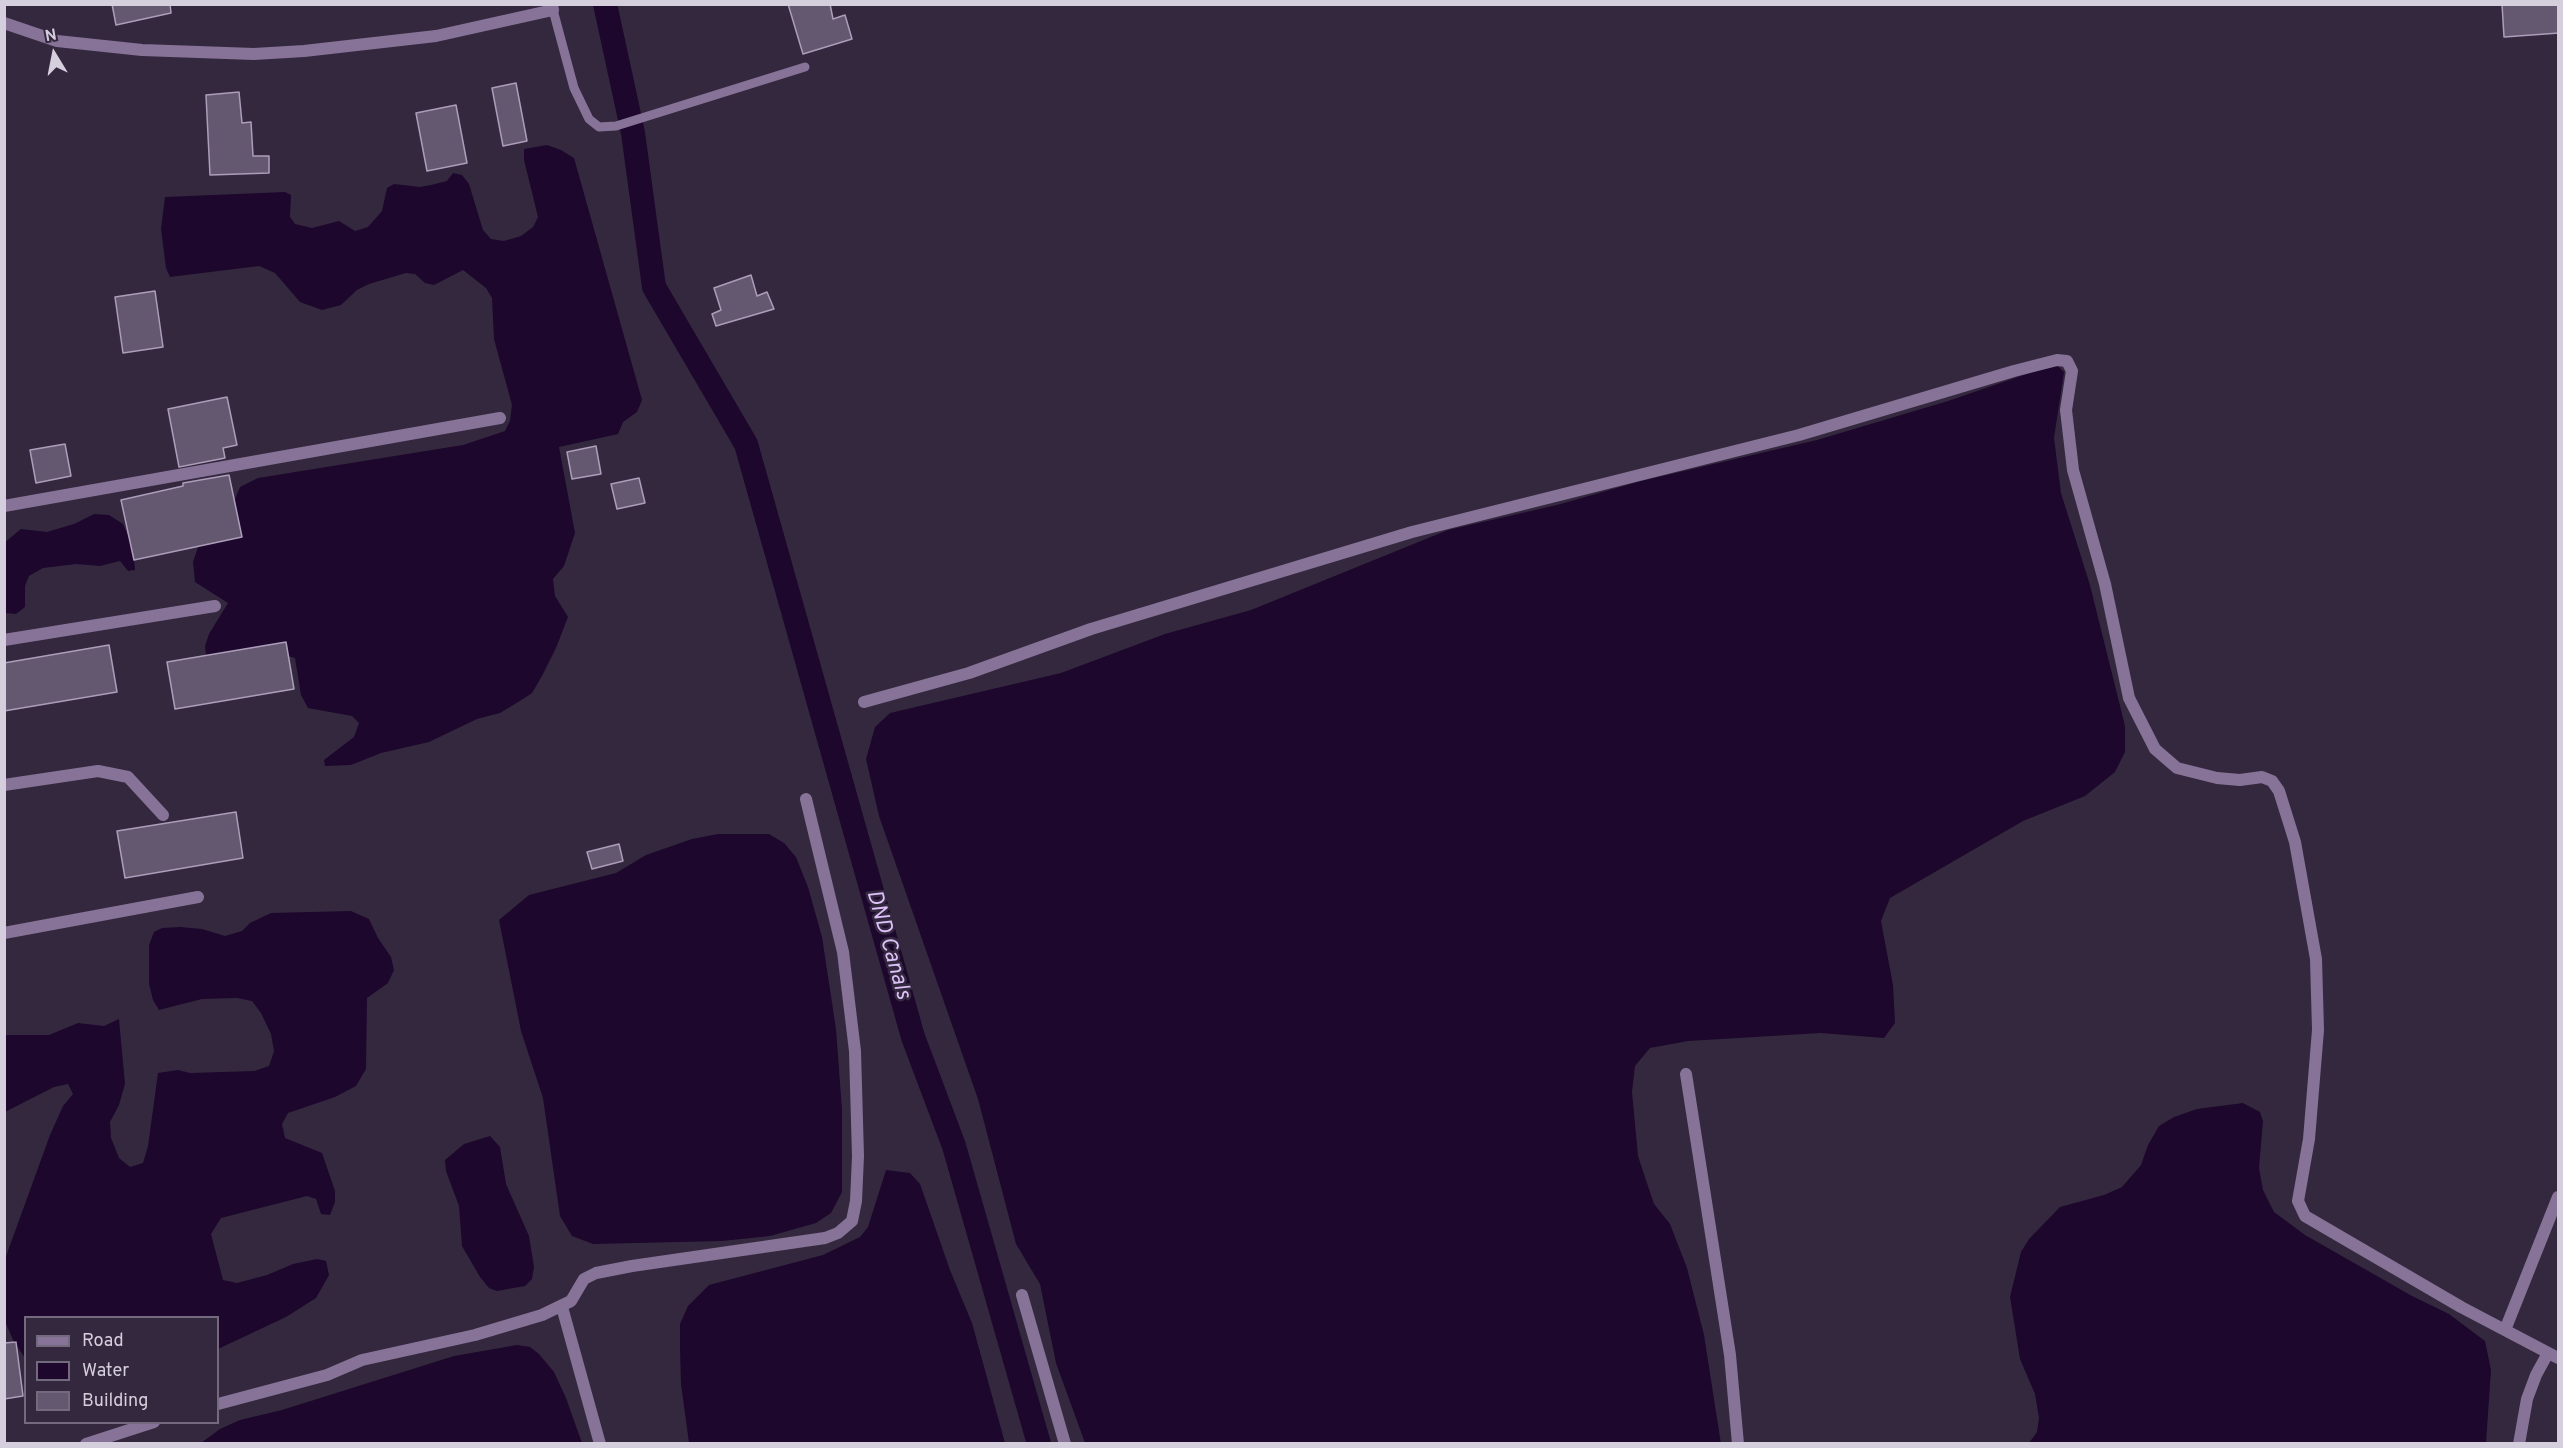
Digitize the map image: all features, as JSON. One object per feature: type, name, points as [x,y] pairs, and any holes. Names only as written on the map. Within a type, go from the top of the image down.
[{"type":"street","points":[[4,23],[57,41],[142,50],[254,54],[324,49],[436,36],[553,8]]},
{"type":"street","points":[[864,702],[969,673],[1091,629],[1412,532],[1799,435],[2014,371],[2058,360],[2067,361],[2072,371],[2066,410],[2073,470],[2105,584],[2129,698],[2155,749],[2177,768],[2217,778],[2240,780],[2262,777],[2272,781],[2279,791],[2295,842],[2316,959],[2318,1030],[2309,1138],[2298,1202],[2305,1216],[2321,1227],[2554,1355],[2536,1375],[2527,1399],[2519,1443]]},
{"type":"street","points":[[4,506],[500,418]]},
{"type":"street","points":[[4,640],[215,606]]},
{"type":"street","points":[[4,785],[98,771],[128,777],[163,815]]},
{"type":"street","points":[[219,1404],[327,1375],[362,1360],[475,1335],[562,1307],[571,1301],[584,1279],[596,1273],[825,1238],[838,1233],[852,1221],[856,1202],[858,1156],[855,1051],[843,952],[806,799]]},
{"type":"street","points":[[4,933],[198,897]]},
{"type":"street","points":[[1686,1074],[1730,1355],[1738,1443]]},
{"type":"street","points":[[2505,1330],[2559,1197]]},
{"type":"street","points":[[1022,1295],[1065,1443]]},
{"type":"street","points":[[562,1307],[600,1443]]},
{"type":"street","points":[[86,1443],[148,1424]]},
{"type":"lane","points":[[553,8],[574,88],[589,119],[599,127],[616,126],[805,68]]},
{"type":"water","points":[[547,145],[574,158],[642,400],[637,412],[623,422],[618,434],[559,447],[575,533],[564,566],[553,579],[555,596],[568,617],[542,676],[532,693],[523,699],[500,713],[477,719],[429,742],[381,753],[351,765],[325,766],[324,760],[354,737],[359,723],[352,716],[308,708],[301,695],[295,658],[280,654],[207,664],[205,646],[209,634],[228,603],[195,582],[193,562],[199,544],[230,511],[240,487],[258,478],[463,445],[505,431],[510,421],[512,405],[494,339],[492,298],[486,288],[463,270],[434,285],[425,283],[415,274],[406,273],[369,284],[357,290],[341,305],[322,310],[300,302],[275,273],[259,266],[170,277],[166,268],[161,229],[165,197],[285,192],[291,195],[290,217],[295,224],[312,228],[339,221],[355,231],[368,227],[382,211],[387,188],[394,184],[420,187],[431,185],[447,181],[453,173],[462,175],[469,184],[483,230],[491,239],[504,241],[521,236],[533,227],[538,217],[524,160],[524,149]]},
{"type":"water","points":[[2053,365],[2058,366],[2064,372],[2054,438],[2061,493],[2090,585],[2125,726],[2125,752],[2115,772],[2085,796],[2023,821],[1890,898],[1881,921],[1893,985],[1895,1023],[1884,1038],[1821,1033],[1688,1041],[1650,1048],[1635,1066],[1632,1092],[1638,1156],[1654,1204],[1670,1224],[1687,1268],[1704,1335],[1721,1444],[1085,1443],[1056,1363],[1040,1284],[1016,1244],[978,1099],[879,816],[866,759],[875,727],[890,713],[1061,673],[1165,634],[1251,610],[1448,530],[1557,505],[1641,481],[1817,440],[1948,401]]},
{"type":"water","points":[[94,514],[109,515],[123,524],[133,548],[135,570],[128,571],[120,561],[100,566],[76,564],[43,568],[29,576],[25,586],[25,607],[16,614],[5,613],[4,543],[21,529],[47,532],[74,524]]},
{"type":"water","points":[[718,834],[769,834],[784,843],[796,857],[808,887],[822,937],[836,1029],[842,1110],[842,1192],[831,1213],[816,1223],[770,1236],[722,1241],[593,1244],[572,1236],[560,1216],[543,1098],[521,1031],[499,920],[529,895],[616,873],[646,855],[692,839]]},
{"type":"water","points":[[351,911],[369,919],[391,957],[394,970],[388,983],[367,998],[366,1069],[356,1086],[335,1097],[288,1113],[282,1124],[285,1138],[322,1153],[335,1191],[335,1202],[330,1215],[321,1214],[316,1199],[307,1196],[221,1218],[211,1234],[223,1280],[237,1283],[267,1275],[293,1264],[317,1259],[326,1261],[329,1275],[316,1298],[286,1317],[219,1349],[219,1316],[24,1316],[24,1357],[14,1342],[5,1321],[5,1259],[50,1135],[63,1106],[73,1094],[68,1084],[54,1087],[5,1112],[5,1035],[49,1035],[78,1023],[104,1026],[119,1019],[125,1084],[119,1105],[110,1122],[111,1138],[119,1158],[130,1167],[143,1163],[148,1146],[158,1073],[178,1070],[190,1073],[254,1071],[269,1066],[274,1051],[271,1034],[261,1013],[252,1001],[237,998],[202,999],[159,1010],[153,1000],[149,984],[149,945],[154,932],[162,928],[180,927],[202,929],[225,936],[242,931],[250,923],[271,913]]},
{"type":"water","points":[[2243,1103],[2260,1112],[2263,1121],[2259,1168],[2263,1190],[2274,1212],[2305,1235],[2412,1296],[2449,1314],[2485,1341],[2491,1370],[2486,1443],[2029,1443],[2037,1432],[2039,1418],[2035,1394],[2020,1359],[2010,1297],[2021,1252],[2029,1239],[2060,1207],[2104,1195],[2122,1187],[2141,1165],[2148,1145],[2159,1126],[2174,1117],[2197,1109]]},
{"type":"water","points":[[490,1136],[500,1147],[506,1184],[529,1236],[534,1267],[532,1279],[525,1286],[497,1291],[489,1288],[480,1277],[462,1246],[459,1206],[446,1171],[445,1160],[464,1144]]},
{"type":"water","points":[[886,1170],[910,1173],[920,1184],[950,1270],[972,1323],[1005,1443],[689,1443],[681,1384],[680,1349],[680,1324],[688,1306],[709,1285],[823,1255],[860,1237],[868,1227]]},
{"type":"water","points":[[517,1345],[530,1347],[554,1372],[582,1443],[201,1443],[220,1429],[240,1420],[282,1410],[454,1356]]},
{"type":"building","points":[[112,4],[170,4],[171,13],[116,25]]},
{"type":"building","points":[[788,4],[830,4],[833,19],[845,15],[852,39],[803,54]]},
{"type":"building","points":[[2502,4],[2559,4],[2559,33],[2504,37]]},
{"type":"building","points":[[516,83],[527,141],[503,146],[492,88]]},
{"type":"building","points":[[239,92],[242,123],[251,122],[253,156],[269,156],[269,173],[210,175],[206,95]]},
{"type":"building","points":[[456,105],[467,163],[427,171],[416,113]]},
{"type":"building","points":[[751,275],[757,296],[767,292],[774,309],[716,326],[712,314],[721,310],[714,288]]},
{"type":"building","points":[[155,291],[163,347],[123,353],[115,297]]},
{"type":"building","points":[[227,397],[237,445],[223,448],[225,458],[179,467],[168,409]]},
{"type":"building","points":[[65,444],[71,476],[36,483],[30,450]]},
{"type":"building","points":[[596,446],[601,474],[572,479],[567,452]]},
{"type":"building","points":[[229,475],[242,537],[134,560],[121,500],[183,486],[183,483]]},
{"type":"building","points":[[639,478],[645,503],[617,509],[611,484]]},
{"type":"building","points":[[286,642],[294,689],[175,709],[167,662]]},
{"type":"building","points":[[109,645],[117,692],[4,711],[4,663]]},
{"type":"building","points":[[236,812],[243,858],[125,878],[117,831]]},
{"type":"building","points":[[619,844],[623,861],[592,869],[587,852]]},
{"type":"building","points":[[16,1342],[23,1396],[4,1399],[4,1343]]},
{"type":"waterway","name":"DND Canals","points":[[605,4],[633,133],[654,287],[746,444],[913,1037],[954,1146],[1039,1444]]}]
